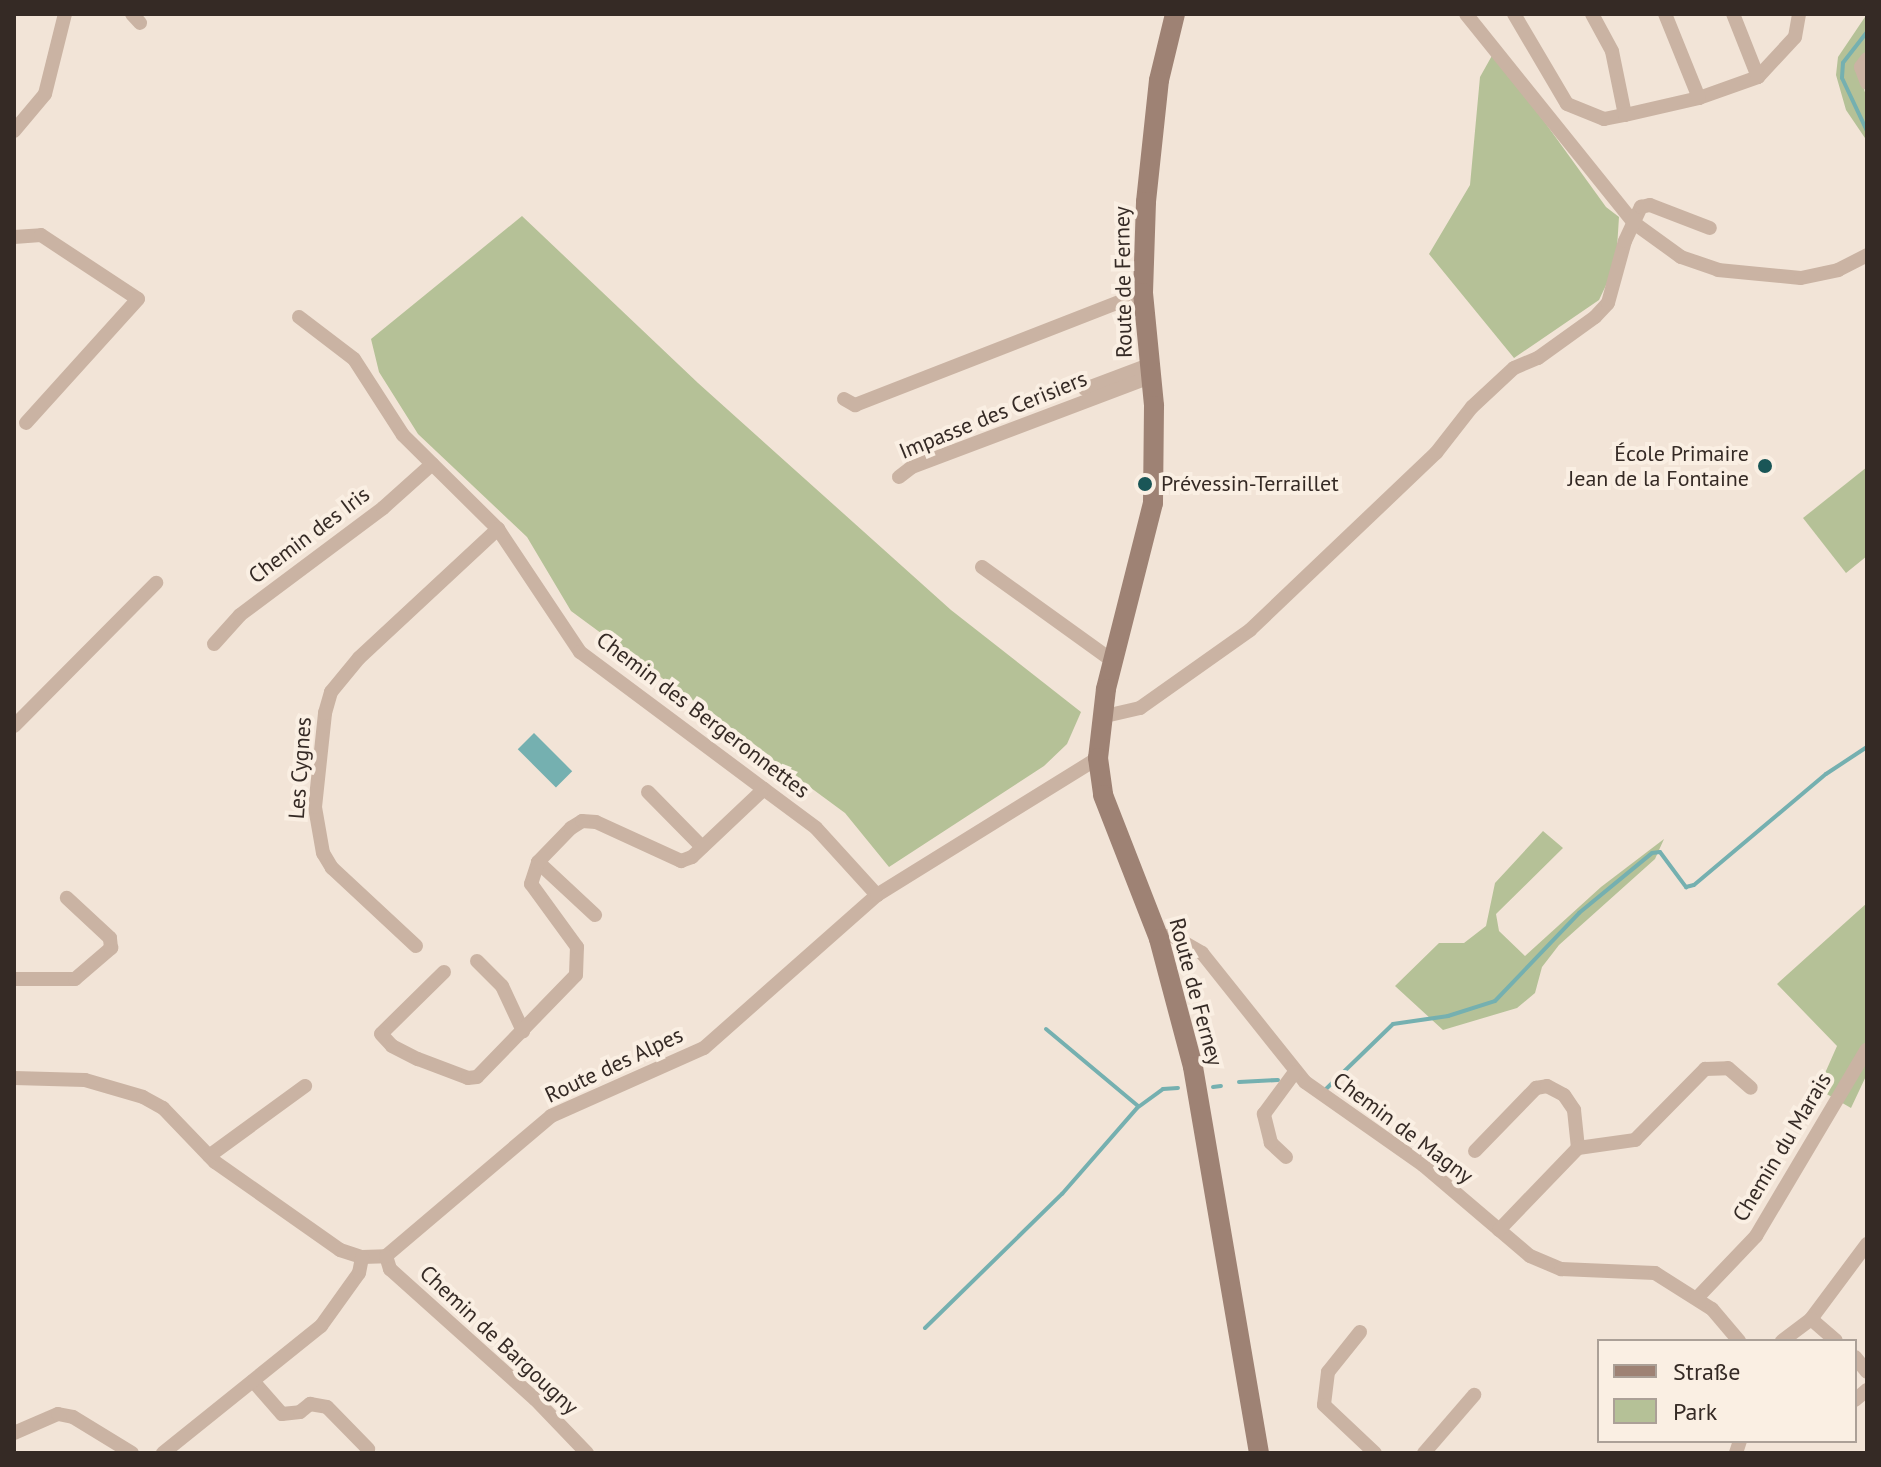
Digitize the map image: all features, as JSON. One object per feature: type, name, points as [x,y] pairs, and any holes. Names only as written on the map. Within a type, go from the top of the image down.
[{"type":"main road","name":"Route de Ferney","points":[[1175,14],[1159,80],[1147,187],[1143,293],[1156,462],[1152,517],[1113,661],[1101,717],[1098,758],[1109,815],[1159,939],[1193,1067],[1259,1453]]},
{"type":"street","points":[[14,131],[45,94],[65,14]]},
{"type":"street","points":[[1466,14],[1634,223],[1681,257],[1759,277],[1811,276],[1838,270],[1867,255]]},
{"type":"street","points":[[1514,14],[1567,104],[1604,119],[1699,98],[1758,77],[1795,37],[1799,14]]},
{"type":"street","points":[[1592,14],[1612,51],[1625,115]]},
{"type":"street","points":[[1665,14],[1699,98]]},
{"type":"street","points":[[1733,14],[1758,77]]},
{"type":"street","points":[[1867,59],[1861,67],[1867,83]]},
{"type":"street","points":[[1101,717],[1140,708],[1250,630],[1436,453],[1472,407],[1514,368],[1538,358],[1595,317],[1608,303],[1641,207],[1650,205],[1710,228]]},
{"type":"street","points":[[14,237],[41,235],[138,299],[26,423]]},
{"type":"street","points":[[844,399],[855,405],[1143,293]]},
{"type":"street","name":"Chemin des Bergeronnettes","points":[[299,317],[328,335],[366,375],[403,435],[498,529],[580,652],[816,828],[877,895]]},
{"type":"street","points":[[940,446],[1149,371]]},
{"type":"street","name":"Impasse des Cerisiers","points":[[899,477],[912,467],[1149,371]]},
{"type":"street","name":"Chemin des Iris","points":[[214,644],[249,607],[383,508],[432,464]]},
{"type":"street","name":"Les Cygnes","points":[[416,946],[332,868],[323,853],[315,807],[325,713],[331,692],[359,658],[498,529]]},
{"type":"street","points":[[982,567],[1113,661]]},
{"type":"street","points":[[15,723],[156,583]]},
{"type":"street","name":"Route des Alpes","points":[[386,1256],[551,1116],[704,1048],[877,895],[1098,758]]},
{"type":"street","points":[[444,972],[381,1034],[392,1046],[468,1078],[477,1077],[576,975],[579,961],[569,934],[534,894],[531,884],[538,862],[582,821],[596,822],[681,861],[702,847],[764,789]]},
{"type":"street","points":[[648,792],[702,847]]},
{"type":"street","points":[[538,862],[595,915]]},
{"type":"street","points":[[14,979],[75,979],[111,948],[110,938],[67,898]]},
{"type":"street","name":"Chemin de Magny","points":[[1159,939],[1171,935],[1217,968],[1295,1072],[1328,1101],[1423,1165],[1499,1230],[1546,1264],[1642,1269],[1697,1298],[1724,1320],[1738,1339]]},
{"type":"street","points":[[477,961],[502,986],[523,1031]]},
{"type":"street","name":"Chemin du Marais","points":[[1697,1298],[1756,1236],[1867,1049]]},
{"type":"street","points":[[1499,1230],[1578,1148],[1635,1140],[1705,1069],[1728,1068],[1751,1088]]},
{"type":"street","points":[[1286,1157],[1271,1143],[1264,1114],[1295,1072]]},
{"type":"street","points":[[14,1078],[119,1086],[163,1108],[209,1156],[340,1250],[362,1257],[386,1256]]},
{"type":"street","points":[[209,1156],[305,1086]]},
{"type":"street","points":[[1475,1151],[1536,1088],[1547,1086],[1564,1095],[1574,1110],[1578,1148]]},
{"type":"street","points":[[1785,1339],[1811,1319],[1867,1244]]},
{"type":"street","name":"Chemin de Bargougny","points":[[386,1256],[390,1269],[535,1399],[587,1453]]},
{"type":"street","points":[[163,1453],[321,1326],[359,1273],[362,1257]]},
{"type":"street","points":[[1811,1319],[1834,1339]]},
{"type":"street","points":[[1360,1332],[1328,1372],[1324,1405],[1375,1453]]},
{"type":"street","points":[[1860,1356],[1867,1372]]},
{"type":"street","points":[[253,1381],[282,1414],[300,1412],[310,1404],[327,1407],[368,1449]]},
{"type":"street","points":[[1424,1453],[1474,1395]]},
{"type":"street","points":[[14,1433],[58,1414],[73,1417],[132,1453]]},
{"type":"green space","points":[[1867,14],[1867,51],[1857,66],[1867,99],[1867,141],[1846,110],[1836,75],[1838,57]]},
{"type":"green space","points":[[1494,52],[1606,207],[1619,217],[1616,264],[1599,300],[1514,358],[1429,254],[1470,185],[1480,77]]},
{"type":"green space","points":[[522,216],[698,383],[951,610],[1081,712],[1067,744],[1044,766],[889,867],[845,813],[571,611],[527,537],[418,434],[379,372],[371,339]]},
{"type":"green space","points":[[1867,467],[1867,556],[1846,573],[1803,518]]},
{"type":"green space","points":[[1543,831],[1563,848],[1496,914],[1499,931],[1525,956],[1601,887],[1664,839],[1655,859],[1559,945],[1542,967],[1535,993],[1517,1008],[1443,1030],[1395,986],[1439,943],[1464,943],[1486,926],[1495,883]]},
{"type":"green space","points":[[1867,903],[1867,1074],[1851,1108],[1818,1089],[1837,1046],[1777,984]]},
{"type":"water","points":[[534,733],[572,771],[556,787],[518,749]]},
{"type":"waterway","points":[[1867,32],[1843,63],[1842,78],[1867,131]]},
{"type":"waterway","points":[[1326,1089],[1393,1024],[1448,1016],[1495,1001],[1579,913],[1652,853],[1660,852],[1686,887],[1694,885],[1826,774],[1867,747]]},
{"type":"waterway","points":[[1046,1029],[1138,1106]]},
{"type":"waterway","points":[[1239,1082],[1278,1080]]},
{"type":"waterway","points":[[1213,1087],[1221,1086]]},
{"type":"waterway","points":[[925,1328],[1062,1194],[1137,1108],[1163,1089],[1178,1088]]},
{"type":"place","name":"École Primaire Jean de la Fontaine","points":[[1765,466]]},
{"type":"place","name":"Prévessin-Terraillet","points":[[1145,484]]}]
